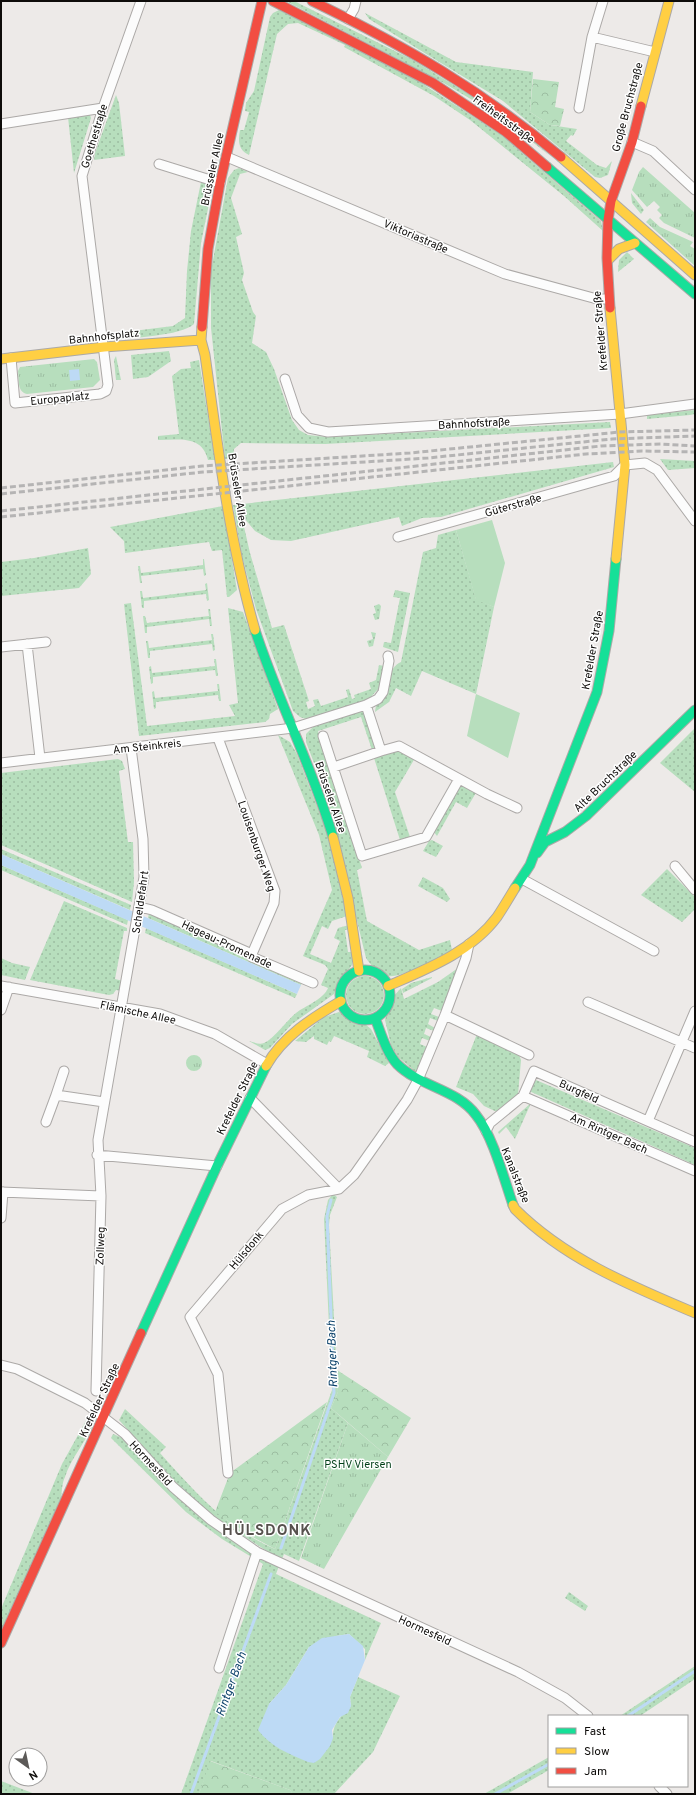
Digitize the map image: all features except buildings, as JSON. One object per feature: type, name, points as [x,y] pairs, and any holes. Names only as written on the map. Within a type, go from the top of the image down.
[{"type":"main road","name":"Brüsseler Allee","points":[[262,1],[220,183],[208,249],[201,340],[205,355],[232,530],[246,601],[261,646],[322,802],[337,850],[352,918],[359,971]]},
{"type":"main road","name":"Freiheitsstraße","points":[[273,1],[433,83],[506,132],[695,294]]},
{"type":"main road","name":"Freiheitsstraße","points":[[312,1],[414,53],[466,85],[549,146],[695,275]]},
{"type":"main road","name":"Große Bruchstraße","points":[[608,220],[611,201],[632,142],[669,1]]},
{"type":"main road","name":"Krefelder Straße","points":[[388,986],[439,964],[469,944],[496,918],[530,865],[597,692],[609,631],[625,465],[609,299],[608,220]]},
{"type":"main road","points":[[608,260],[618,248],[635,243]]},
{"type":"main road","name":"Bahnhofsplatz","points":[[1,359],[104,347],[201,340]]},
{"type":"main road","name":"Alte Bruchstraße","points":[[530,865],[545,842],[565,832],[586,816],[695,710]]},
{"type":"main road","points":[[366,970],[376,973],[384,979],[388,986],[390,994],[387,1006],[375,1018],[366,1020],[356,1018],[345,1010],[341,1001],[340,994],[343,984],[350,976],[359,971],[366,970]]},
{"type":"main road","name":"Krefelder Straße","points":[[1,1643],[130,1362],[217,1166],[267,1064],[290,1036],[307,1021],[341,1001]]},
{"type":"main road","name":"Kanalstraße","points":[[375,1018],[390,1055],[398,1065],[418,1080],[456,1097],[476,1114],[486,1131],[515,1209],[535,1229],[586,1262],[626,1284],[695,1313]]},
{"type":"street","name":"Goethestraße","points":[[104,347],[82,176],[103,108],[141,1]]},
{"type":"street","points":[[348,19],[354,9],[356,1]]},
{"type":"street","points":[[578,108],[592,37],[603,1]]},
{"type":"street","points":[[592,37],[655,52]]},
{"type":"street","points":[[1,124],[103,108]]},
{"type":"street","points":[[632,142],[653,151],[695,190]]},
{"type":"street","name":"Viktoriastraße","points":[[226,157],[505,274],[597,299],[609,299]]},
{"type":"street","points":[[159,164],[220,183]]},
{"type":"street","name":"Europaplatz","points":[[11,358],[15,403],[100,394],[106,391],[108,385],[104,347]]},
{"type":"street","name":"Bahnhofstraße","points":[[285,379],[297,415],[309,428],[328,432],[620,414],[695,404]]},
{"type":"street","points":[[625,465],[645,463],[658,470],[695,521]]},
{"type":"street","name":"Güterstraße","points":[[398,537],[614,476],[625,465]]},
{"type":"street","points":[[1,647],[46,642]]},
{"type":"street","points":[[27,644],[40,758]]},
{"type":"street","name":"Am Steinkreis","points":[[1,762],[218,738],[293,728],[366,705],[378,698],[383,692],[389,660],[388,656]]},
{"type":"street","points":[[366,705],[381,751]]},
{"type":"street","points":[[322,736],[334,767],[362,856],[426,837],[459,779]]},
{"type":"street","name":"Louisenburger Weg","points":[[218,738],[275,891],[274,903],[252,954]]},
{"type":"street","points":[[334,767],[400,746],[459,779],[517,808]]},
{"type":"street","name":"Scheldefahrt","points":[[122,1007],[137,926],[145,864],[131,748]]},
{"type":"street","points":[[675,866],[695,890]]},
{"type":"street","points":[[522,879],[654,951]]},
{"type":"street","name":"Hageau-Promenade","points":[[139,910],[152,910],[252,954],[252,957],[313,983]]},
{"type":"street","points":[[250,1098],[339,1189],[354,1175],[407,1100],[418,1080],[445,1015],[466,958],[469,944]]},
{"type":"street","points":[[1,1010],[5,986]]},
{"type":"street","name":"Flämische Allee","points":[[5,986],[160,1014],[193,1025],[233,1043],[267,1064]]},
{"type":"street","points":[[588,1002],[695,1048]]},
{"type":"street","name":"Zollweg","points":[[96,1391],[101,1196],[98,1140],[122,1007]]},
{"type":"street","points":[[648,1122],[695,1011]]},
{"type":"street","points":[[445,1015],[529,1055]]},
{"type":"street","points":[[46,1122],[64,1071]]},
{"type":"street","name":"Burgfeld","points":[[486,1131],[490,1123],[523,1096],[534,1071],[695,1142]]},
{"type":"street","points":[[56,1095],[104,1102]]},
{"type":"street","name":"Am Rintger Bach","points":[[523,1096],[695,1170]]},
{"type":"street","points":[[98,1155],[217,1166]]},
{"type":"street","name":"Hülsdonk","points":[[228,1473],[218,1374],[190,1317],[282,1209],[308,1195],[339,1189]]},
{"type":"street","points":[[1,1218],[2,1192],[101,1196]]},
{"type":"street","name":"Hormesfeld","points":[[1,1365],[17,1369],[34,1376],[85,1404],[125,1434],[173,1487],[211,1520],[260,1553],[518,1672],[560,1695],[587,1715]]},
{"type":"street","points":[[219,1668],[260,1553]]},
{"type":"green space","points":[[286,1],[294,1],[411,59],[503,115],[550,156],[501,117],[442,82]]},
{"type":"green space","points":[[279,10],[412,77],[500,134],[601,221],[603,231],[564,196],[470,120],[434,96],[344,47],[345,45],[298,23],[288,24],[277,34],[249,155],[245,153],[241,148],[239,138],[240,130],[244,130],[249,112],[245,111],[246,103],[254,91],[270,17],[273,13]]},
{"type":"green space","points":[[365,13],[456,62],[533,72],[530,112],[550,125],[577,129],[573,136],[571,135],[566,141],[597,165],[606,168],[612,161],[608,175],[600,178],[595,177],[503,101],[369,19]]},
{"type":"green space","points":[[533,79],[559,82],[555,107],[564,109],[560,126],[550,125],[530,112]]},
{"type":"green space","points":[[116,95],[119,103],[125,156],[94,160],[95,153]]},
{"type":"green space","points":[[90,115],[91,118],[74,173],[68,117]]},
{"type":"green space","points":[[643,167],[695,213],[695,238],[664,223],[659,218],[662,215],[657,210],[660,207],[654,201],[647,207],[632,190],[639,172]]},
{"type":"green space","points":[[239,168],[248,172],[240,174],[231,198],[242,234],[236,237],[244,273],[242,280],[253,312],[256,316],[252,343],[266,352],[274,369],[292,420],[299,430],[308,435],[327,437],[610,422],[611,428],[325,444],[241,443],[234,449],[233,458],[225,459],[211,328],[211,271],[228,178],[234,170]]},
{"type":"green space","points":[[201,182],[210,185],[212,189],[201,243],[194,324],[187,328],[167,334],[110,340],[109,334],[173,326],[185,318],[187,271],[191,231]]},
{"type":"green space","points":[[631,193],[644,210],[641,214],[632,203]]},
{"type":"green space","points":[[650,218],[660,227],[693,242],[690,246],[695,249],[695,266],[646,222]]},
{"type":"green space","points":[[627,252],[634,259],[618,272],[619,260]]},
{"type":"green space","points":[[169,351],[171,361],[148,377],[133,379],[131,355]]},
{"type":"green space","points":[[116,356],[121,380],[116,380],[114,360]]},
{"type":"green space","points":[[94,359],[97,362],[100,380],[93,387],[27,394],[20,388],[18,371],[20,367]]},
{"type":"green space","points":[[199,360],[215,460],[208,460],[201,446],[195,443],[181,440],[158,440],[158,436],[179,434],[172,376],[181,369],[191,368],[190,362]]},
{"type":"green space","points":[[695,410],[695,414],[690,415],[647,419],[647,415]]},
{"type":"green space","points":[[660,459],[695,461],[695,468],[668,470]]},
{"type":"green space","points":[[613,462],[614,467],[441,517],[422,518],[402,526],[399,517],[291,541],[271,540],[255,531],[244,518],[242,518],[250,553],[272,628],[284,625],[309,701],[306,702],[308,709],[315,706],[313,700],[318,699],[321,706],[348,697],[346,690],[349,689],[352,699],[355,698],[354,695],[371,689],[369,683],[376,680],[379,665],[384,666],[379,688],[369,699],[306,719],[300,717],[293,711],[256,609],[242,556],[233,505]]},
{"type":"green space","points":[[223,506],[237,590],[229,597],[227,597],[222,550],[212,551],[209,542],[125,553],[124,541],[110,527]]},
{"type":"green space","points":[[492,520],[505,563],[494,607],[476,600],[456,530]]},
{"type":"green space","points":[[456,530],[476,599],[494,607],[476,694],[422,671],[411,696],[396,688],[389,702],[375,712],[388,676],[392,669],[401,662],[423,552],[436,548],[438,535]]},
{"type":"green space","points":[[88,548],[91,574],[79,588],[1,596],[1,562],[34,558]]},
{"type":"green space","points":[[203,559],[206,575],[204,576],[203,569],[141,576],[142,583],[140,583],[138,566],[140,566],[141,573],[203,565]]},
{"type":"green space","points":[[207,583],[209,600],[207,601],[206,594],[144,601],[144,608],[142,608],[140,591],[142,591],[143,598],[206,590],[205,584]]},
{"type":"green space","points":[[395,590],[410,593],[398,652],[383,647],[384,642],[391,643],[400,598],[393,597]]},
{"type":"green space","points":[[131,603],[147,726],[235,716],[229,705],[238,703],[228,608],[243,612],[278,709],[270,714],[269,719],[265,722],[139,736],[124,604]]},
{"type":"green space","points":[[379,604],[381,606],[379,619],[375,620],[373,614],[376,613],[374,606]]},
{"type":"green space","points":[[208,609],[210,609],[212,626],[210,626],[209,619],[147,627],[147,633],[145,633],[143,616],[145,616],[147,623],[209,616]]},
{"type":"green space","points":[[371,632],[376,633],[373,646],[369,647],[367,641],[373,639]]},
{"type":"green space","points":[[211,634],[213,634],[215,650],[213,651],[212,644],[150,651],[150,658],[148,658],[146,641],[148,641],[149,648],[212,640]]},
{"type":"green space","points":[[214,659],[216,659],[218,676],[216,676],[215,670],[153,677],[153,683],[151,684],[149,667],[151,666],[152,673],[215,666]]},
{"type":"green space","points":[[217,684],[219,684],[221,701],[219,701],[218,695],[156,702],[156,708],[154,709],[152,692],[154,691],[155,698],[218,691]]},
{"type":"green space","points":[[476,694],[520,713],[508,758],[467,736]]},
{"type":"green space","points":[[362,710],[366,715],[377,747],[372,750],[361,717],[318,731],[362,868],[357,870],[367,921],[419,950],[450,940],[452,950],[420,967],[393,976],[385,975],[378,971],[366,958],[327,797],[306,742],[306,734],[314,726]]},
{"type":"green space","points":[[695,728],[695,792],[660,763]]},
{"type":"green space","points":[[278,735],[290,742],[297,754],[327,832],[347,916],[332,921],[328,929],[322,926],[310,954],[331,963],[340,941],[334,938],[338,928],[349,925],[349,929],[345,930],[348,952],[352,952],[352,965],[338,984],[334,994],[292,1024],[270,1048],[265,1050],[249,1041],[260,1044],[268,1041],[296,1013],[323,996],[328,988],[321,985],[328,969],[325,965],[303,956],[332,890],[319,835]]},
{"type":"green space","points":[[400,750],[415,758],[395,792],[410,837],[400,840],[374,758]]},
{"type":"green space","points":[[118,759],[122,761],[125,769],[119,771],[128,842],[133,842],[134,882],[132,902],[1,845],[1,773]]},
{"type":"green space","points":[[461,784],[477,791],[467,808],[456,802],[437,836],[434,832]]},
{"type":"green space","points":[[432,840],[443,846],[436,857],[423,851],[429,841]]},
{"type":"green space","points":[[1,849],[131,905],[130,910],[1,854]]},
{"type":"green space","points":[[1,865],[128,920],[127,925],[1,870]]},
{"type":"green space","points":[[667,869],[695,897],[695,909],[682,922],[641,895]]},
{"type":"green space","points":[[423,877],[443,888],[450,899],[447,902],[418,886]]},
{"type":"green space","points":[[64,901],[127,928],[127,931],[124,931],[115,979],[123,981],[122,991],[116,990],[113,994],[109,995],[30,980]]},
{"type":"green space","points":[[149,913],[303,980],[301,985],[148,918]]},
{"type":"green space","points":[[146,928],[297,994],[295,998],[145,933]]},
{"type":"green space","points":[[1,958],[12,963],[30,967],[25,980],[1,975]]},
{"type":"green space","points":[[458,968],[442,1011],[434,1008],[431,1014],[439,1017],[438,1021],[430,1018],[428,1024],[435,1028],[434,1031],[426,1028],[424,1034],[431,1037],[430,1041],[422,1038],[420,1044],[427,1047],[417,1073],[398,1057],[391,1045],[385,1020],[393,997],[401,988],[404,999],[438,982]]},
{"type":"green space","points":[[365,976],[378,982],[384,995],[378,1008],[365,1014],[352,1008],[346,995],[352,982]]},
{"type":"green space","points":[[432,977],[403,993],[402,989],[411,983]]},
{"type":"green space","points":[[339,1012],[365,1024],[371,1029],[389,1063],[385,1066],[367,1057],[369,1051],[334,1036],[331,1042],[329,1041],[327,1045],[314,1039],[314,1036],[306,1042],[295,1041],[324,1017]]},
{"type":"green space","points":[[477,1034],[518,1052],[521,1060],[518,1095],[497,1112],[484,1106],[473,1094],[456,1087]]},
{"type":"green space","points":[[191,1055],[197,1055],[202,1060],[200,1069],[197,1071],[191,1071],[186,1066],[186,1060]]},
{"type":"green space","points":[[536,1080],[695,1148],[695,1165],[529,1091]]},
{"type":"green space","points":[[531,1103],[515,1139],[506,1127],[499,1134],[498,1132]]},
{"type":"green space","points":[[333,1194],[337,1197],[330,1215],[329,1225],[338,1392],[331,1408],[348,1423],[299,1561],[284,1554],[282,1559],[273,1555],[209,1514],[173,1480],[119,1420],[125,1409],[166,1447],[160,1453],[198,1495],[241,1530],[275,1549],[332,1390],[324,1219],[328,1200]]},
{"type":"green space","points":[[337,1370],[411,1418],[388,1457],[331,1408],[338,1392]]},
{"type":"green space","points":[[327,1402],[275,1549],[249,1535],[215,1512],[230,1473]]},
{"type":"green space","points":[[88,1417],[93,1425],[68,1470],[63,1482],[61,1498],[1,1632],[1,1610],[3,1604],[62,1464]]},
{"type":"green space","name":"PSHV Viersen","points":[[348,1423],[388,1457],[324,1569],[301,1558]]},
{"type":"green space","points":[[113,1434],[123,1438],[158,1476],[214,1526],[234,1541],[279,1566],[276,1574],[381,1623],[365,1660],[365,1649],[349,1634],[336,1636],[309,1647],[286,1685],[269,1704],[333,1738],[336,1724],[351,1706],[350,1697],[358,1677],[400,1696],[373,1752],[334,1794],[293,1794],[290,1790],[211,1761],[199,1794],[181,1794],[263,1564],[222,1539],[186,1512],[111,1438]]},
{"type":"green space","points":[[569,1592],[588,1606],[585,1611],[565,1598]]},
{"type":"green space","points":[[695,1666],[695,1679],[641,1715],[622,1715]]},
{"type":"green space","points":[[548,1758],[548,1771],[507,1794],[484,1794]]},
{"type":"green space","points":[[210,1761],[290,1790],[293,1794],[199,1794]]},
{"type":"green space","points":[[1,1781],[8,1784],[8,1787],[17,1787],[35,1794],[1,1794]]},
{"type":"water","points":[[79,369],[80,380],[70,381],[69,370]]},
{"type":"water","points":[[1,854],[301,985],[297,994],[1,865]]},
{"type":"water","points":[[349,1634],[363,1646],[365,1660],[350,1697],[351,1706],[348,1713],[340,1717],[332,1730],[333,1738],[330,1746],[320,1759],[314,1763],[308,1762],[287,1753],[269,1741],[258,1730],[269,1704],[286,1685],[309,1647],[322,1638]]},
{"type":"waterway","name":"Rintger Bach","points":[[281,1548],[334,1393],[327,1216],[331,1200]]},
{"type":"waterway","name":"Rintger Bach","points":[[191,1794],[271,1574]]},
{"type":"waterway","points":[[629,1715],[695,1671]]},
{"type":"waterway","points":[[495,1794],[548,1765]]},
{"type":"railway","points":[[1,488],[202,466],[410,453],[620,432],[695,430]]},
{"type":"railway","points":[[1,494],[203,472],[428,458],[612,439],[695,436]]},
{"type":"railway","points":[[1,511],[601,446],[661,444],[695,446]]},
{"type":"railway","points":[[1,517],[586,454],[642,451],[695,452]]},
{"type":"traffic: fast","points":[[547,167],[695,294]]},
{"type":"traffic: fast","points":[[515,888],[530,865],[597,692],[609,631],[616,559]]},
{"type":"traffic: fast","points":[[255,630],[325,811],[333,837]]},
{"type":"traffic: fast","points":[[537,853],[545,842],[565,832],[586,816],[695,710]]},
{"type":"traffic: fast","points":[[365,970],[379,974],[386,981],[390,995],[386,1009],[379,1016],[365,1020],[351,1016],[344,1009],[340,995],[344,981],[351,974],[365,970]]},
{"type":"traffic: fast","points":[[375,1018],[387,1048],[397,1064],[416,1078],[459,1099],[476,1115],[488,1134],[493,1146],[513,1205]]},
{"type":"traffic: fast","points":[[141,1333],[217,1166],[266,1066]]},
{"type":"traffic: slow","points":[[641,106],[669,1]]},
{"type":"traffic: slow","points":[[561,157],[695,275]]},
{"type":"traffic: slow","points":[[608,260],[619,249],[635,243]]},
{"type":"traffic: slow","points":[[610,308],[625,465],[616,559]]},
{"type":"traffic: slow","points":[[202,327],[201,340],[205,355],[225,494],[238,562],[255,630]]},
{"type":"traffic: slow","points":[[1,359],[104,347],[201,340]]},
{"type":"traffic: slow","points":[[333,837],[348,898],[359,971]]},
{"type":"traffic: slow","points":[[388,986],[433,966],[461,950],[474,940],[497,917],[515,888]]},
{"type":"traffic: slow","points":[[266,1066],[281,1046],[299,1029],[319,1014],[341,1001]]},
{"type":"traffic: slow","points":[[513,1205],[515,1209],[534,1227],[577,1257],[623,1281],[695,1313]]},
{"type":"traffic: jam","points":[[202,327],[208,249],[220,183],[262,1]]},
{"type":"traffic: jam","points":[[273,1],[433,83],[506,132],[547,167]]},
{"type":"traffic: jam","points":[[312,1],[379,35],[442,71],[502,111],[561,157]]},
{"type":"traffic: jam","points":[[610,308],[607,258],[608,220],[611,201],[632,142],[641,106]]},
{"type":"traffic: jam","points":[[1,1643],[141,1333]]},
{"type":"district","name":"HÜLSDONK","points":[[267,1530]]}]
